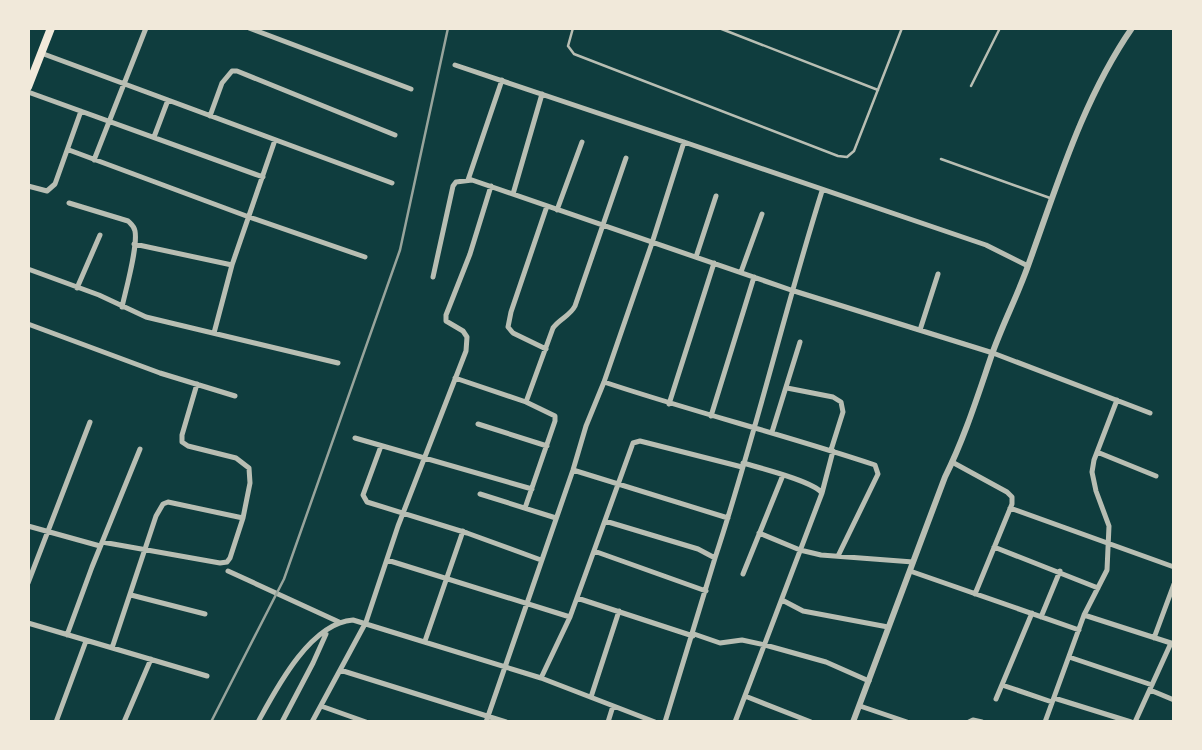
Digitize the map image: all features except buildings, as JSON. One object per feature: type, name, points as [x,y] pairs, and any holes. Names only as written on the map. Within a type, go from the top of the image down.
[{"type":"main road","points":[[28,90],[51,28]]},
{"type":"street","points":[[93,160],[146,28]]},
{"type":"street","points":[[249,28],[411,89]]},
{"type":"street","points":[[274,37],[278,28]]},
{"type":"street","points":[[853,722],[1090,103],[1119,46],[1132,28]]},
{"type":"street","points":[[41,53],[392,183]]},
{"type":"street","points":[[455,65],[986,245],[1028,266]]},
{"type":"street","points":[[209,116],[225,76],[236,71],[395,135]]},
{"type":"street","points":[[468,180],[502,80]]},
{"type":"street","points":[[28,90],[262,177]]},
{"type":"street","points":[[513,194],[542,94]]},
{"type":"street","points":[[154,137],[168,100]]},
{"type":"street","points":[[28,186],[47,191],[52,188],[82,111]]},
{"type":"street","points":[[214,332],[232,265],[275,140]]},
{"type":"street","points":[[557,210],[582,142]]},
{"type":"street","points":[[487,719],[586,426],[652,243],[684,142]]},
{"type":"street","points":[[69,150],[365,257]]},
{"type":"street","points":[[526,402],[555,325],[571,313],[575,306],[626,158]]},
{"type":"street","points":[[433,277],[453,186],[456,182],[468,180],[791,290],[993,353],[1150,413]]},
{"type":"street","points":[[312,722],[366,622],[403,514],[466,351],[467,337],[463,331],[446,321],[446,315],[470,254],[491,186]]},
{"type":"street","points":[[665,722],[728,518],[791,290],[822,191]]},
{"type":"street","points":[[696,257],[716,195]]},
{"type":"street","points":[[69,204],[128,222],[135,231],[122,307]]},
{"type":"street","points":[[546,349],[513,333],[508,327],[547,206]]},
{"type":"street","points":[[741,272],[762,214]]},
{"type":"street","points":[[78,288],[100,235]]},
{"type":"street","points":[[134,244],[232,265]]},
{"type":"street","points":[[669,404],[714,262]]},
{"type":"street","points":[[28,269],[146,317],[338,363]]},
{"type":"street","points":[[920,330],[938,274]]},
{"type":"street","points":[[711,416],[754,277]]},
{"type":"street","points":[[28,324],[160,373],[235,396]]},
{"type":"street","points":[[772,432],[800,342]]},
{"type":"street","points":[[455,378],[526,402],[555,416],[525,508]]},
{"type":"street","points":[[604,382],[875,465],[878,471],[838,556]]},
{"type":"street","points":[[28,526],[101,545],[227,562],[243,518],[250,483],[249,468],[236,458],[188,446],[182,442],[197,384]]},
{"type":"street","points":[[735,722],[822,493],[844,412],[841,402],[833,397],[787,388]]},
{"type":"street","points":[[1045,722],[1084,615],[1107,570],[1110,545],[1108,520],[1096,491],[1092,472],[1116,400]]},
{"type":"street","points":[[28,583],[90,422]]},
{"type":"street","points":[[478,424],[547,446]]},
{"type":"street","points":[[355,438],[532,489]]},
{"type":"street","points":[[541,678],[570,617],[633,443],[636,441],[783,475],[818,488],[822,493]]},
{"type":"street","points":[[381,446],[364,499],[541,560]]},
{"type":"street","points":[[67,635],[140,449]]},
{"type":"street","points":[[1097,452],[1156,476]]},
{"type":"street","points":[[952,462],[1010,494],[1013,501],[975,594]]},
{"type":"street","points":[[573,470],[728,518]]},
{"type":"street","points":[[743,574],[783,475]]},
{"type":"street","points":[[480,494],[556,518]]},
{"type":"street","points":[[112,648],[163,504],[168,502],[243,518]]},
{"type":"street","points":[[1010,508],[1174,567]]},
{"type":"street","points":[[605,520],[698,549],[715,558]]},
{"type":"street","points":[[425,641],[463,531]]},
{"type":"street","points":[[760,533],[800,550],[913,562]]},
{"type":"street","points":[[994,547],[1098,588]]},
{"type":"street","points":[[594,551],[706,591]]},
{"type":"street","points":[[387,560],[570,617]]},
{"type":"street","points":[[228,571],[340,622]]},
{"type":"street","points":[[910,571],[1079,630]]},
{"type":"street","points":[[1041,617],[1060,571]]},
{"type":"street","points":[[1154,638],[1174,584]]},
{"type":"street","points":[[131,595],[205,614]]},
{"type":"street","points":[[577,598],[720,643],[742,640],[826,662],[869,681]]},
{"type":"street","points":[[782,600],[803,611],[888,627]]},
{"type":"street","points":[[591,697],[619,611]]},
{"type":"street","points":[[996,699],[1032,614]]},
{"type":"street","points":[[1002,685],[1133,722],[1173,644],[1084,615]]},
{"type":"street","points":[[258,722],[289,667],[304,649],[340,622],[353,620],[541,678],[655,722]]},
{"type":"street","points":[[28,623],[207,676]]},
{"type":"street","points":[[282,722],[327,631]]},
{"type":"street","points":[[56,722],[86,640]]},
{"type":"street","points":[[1069,657],[1151,688],[1174,700]]},
{"type":"street","points":[[124,722],[151,659]]},
{"type":"street","points":[[340,670],[487,719],[506,722]]},
{"type":"street","points":[[745,696],[811,722]]},
{"type":"street","points":[[321,706],[366,722]]},
{"type":"street","points":[[608,722],[614,706]]},
{"type":"street","points":[[860,706],[907,722]]},
{"type":"street","points":[[336,722],[340,713]]},
{"type":"street","points":[[969,722],[982,722]]},
{"type":"lane","points":[[573,28],[568,46],[574,54],[846,157],[853,154],[902,28]]},
{"type":"lane","points":[[719,28],[878,90]]},
{"type":"lane","points":[[971,86],[1000,28]]},
{"type":"lane","points":[[941,159],[1052,199]]},
{"type":"railway","points":[[211,722],[284,579],[400,250],[448,28]]}]
